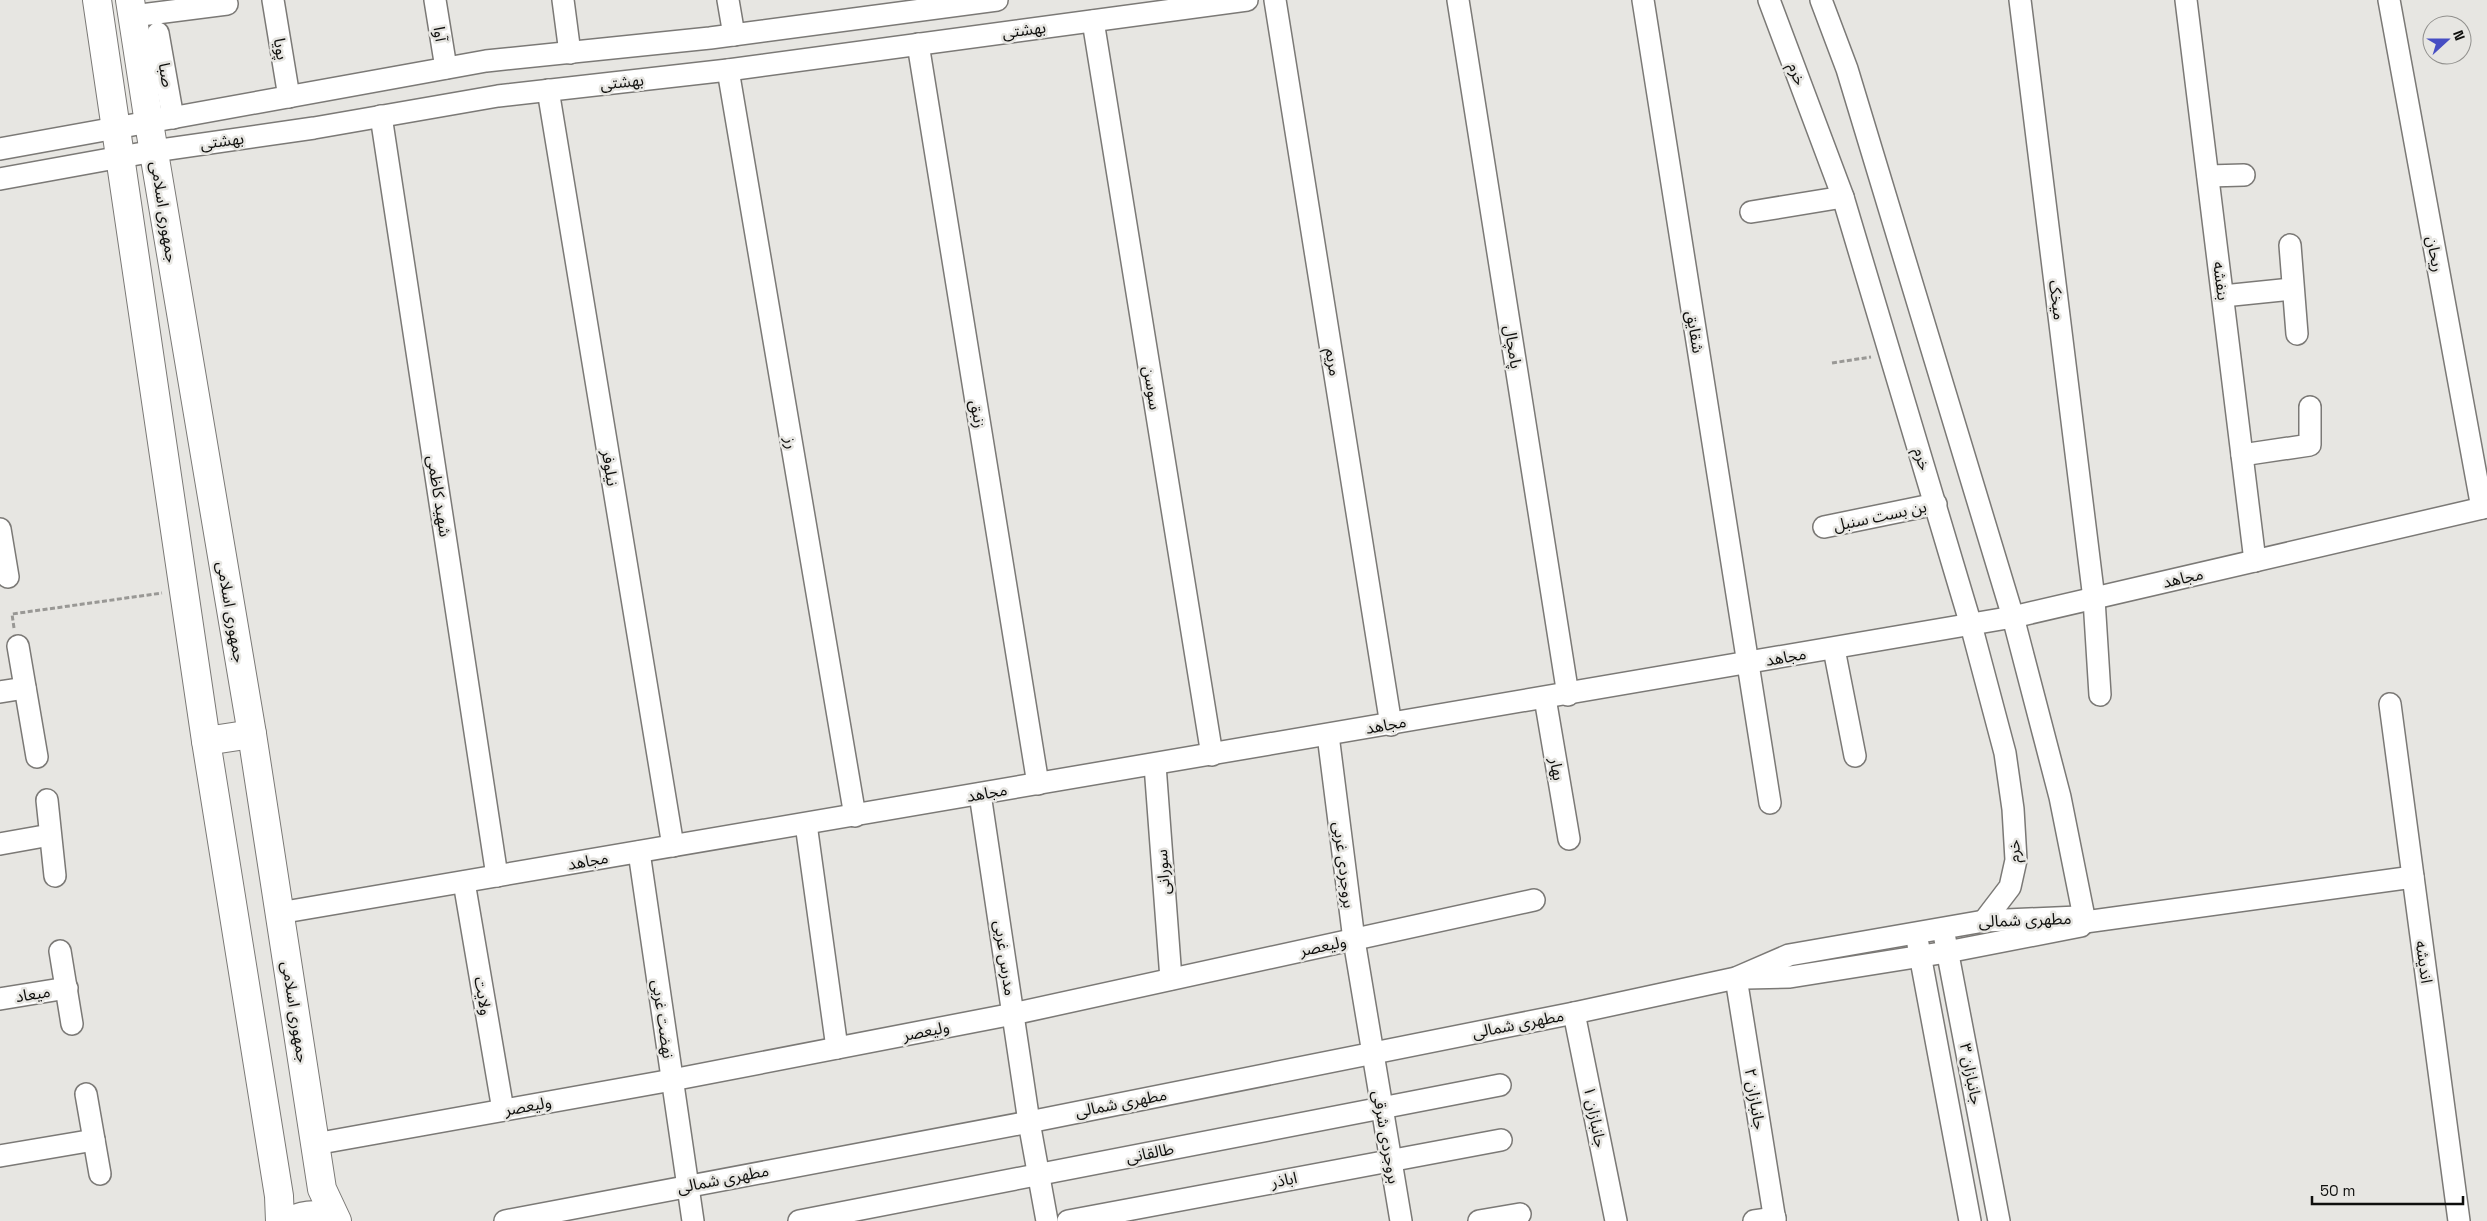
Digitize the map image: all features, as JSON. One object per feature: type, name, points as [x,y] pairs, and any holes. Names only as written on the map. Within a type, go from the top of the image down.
[{"type":"main road","points":[[98,7],[106,21],[116,24],[125,22],[131,8]]},
{"type":"main road","name":"جمهوری اسلامی","points":[[98,7],[122,156],[206,741],[279,1196],[280,1221]]},
{"type":"main road","name":"جمهوری اسلامی","points":[[131,8],[161,120],[154,151],[252,734],[322,1189],[336,1221]]},
{"type":"main road","points":[[133,235],[140,227],[150,224],[160,227],[168,234]]},
{"type":"main road","points":[[206,741],[252,734]]},
{"type":"main road","points":[[290,1221],[314,1214],[336,1221]]},
{"type":"street","name":"پویا","points":[[273,0],[289,97]]},
{"type":"street","name":"آوا","points":[[435,0],[446,68]]},
{"type":"street","points":[[563,0],[570,52]]},
{"type":"street","points":[[728,0],[734,35]]},
{"type":"street","name":"بهشتی","points":[[0,149],[486,61],[734,35],[891,7],[993,0]]},
{"type":"street","name":"بهشتی","points":[[0,179],[122,156],[498,96],[728,70],[1247,0]]},
{"type":"street","name":"مریم","points":[[1275,0],[1391,725]]},
{"type":"street","name":"پامچال","points":[[1458,0],[1568,695]]},
{"type":"street","name":"شقایق","points":[[1643,0],[1770,803]]},
{"type":"street","name":"خرم","points":[[1769,0],[1843,197],[1972,625],[2005,753],[2013,809],[2016,860],[2010,887],[1984,921]]},
{"type":"street","points":[[1821,0],[1847,69],[2013,617],[2060,797],[2085,922],[2413,877]]},
{"type":"street","name":"میخک","points":[[2020,0],[2094,599],[2100,695]]},
{"type":"street","name":"بنفشه","points":[[2186,0],[2255,561]]},
{"type":"street","name":"ریحان","points":[[2389,0],[2484,508]]},
{"type":"street","points":[[131,8],[227,4]]},
{"type":"street","name":"سوسن","points":[[1093,21],[1212,755]]},
{"type":"street","name":"صبا","points":[[158,32],[161,120]]},
{"type":"street","name":"زنبق","points":[[918,44],[1038,784]]},
{"type":"street","name":"رز","points":[[728,70],[855,816]]},
{"type":"street","name":"نیلوفر","points":[[548,90],[673,846]]},
{"type":"street","points":[[260,103],[254,120],[257,128],[263,135]]},
{"type":"street","name":"شهید کاظمی","points":[[381,116],[497,876]]},
{"type":"street","points":[[2208,176],[2244,175]]},
{"type":"street","points":[[1750,212],[1843,197]]},
{"type":"street","points":[[2290,245],[2297,334]]},
{"type":"street","points":[[2222,296],[2292,289]]},
{"type":"street","points":[[2242,454],[2310,445],[2310,407]]},
{"type":"street","name":"بن بست سنبل","points":[[1824,527],[1936,504]]},
{"type":"street","name":"مجاهد","points":[[279,913],[1972,625],[2094,599],[2484,508]]},
{"type":"street","points":[[0,534],[8,577]]},
{"type":"street","points":[[18,646],[37,757]]},
{"type":"street","points":[[1834,649],[1855,756]]},
{"type":"street","points":[[0,692],[25,688]]},
{"type":"street","name":"بهار","points":[[1545,698],[1569,840]]},
{"type":"street","name":"اندیشه","points":[[2390,704],[2459,1221]]},
{"type":"street","name":"بروجردی غربی","points":[[1328,735],[1354,940],[1371,1054]]},
{"type":"street","name":"سورانی","points":[[1155,764],[1171,979]]},
{"type":"street","name":"مدرس غربی","points":[[980,794],[1029,1122],[1048,1221]]},
{"type":"street","points":[[47,800],[55,876]]},
{"type":"street","points":[[806,824],[837,1048]]},
{"type":"street","points":[[0,844],[50,835]]},
{"type":"street","name":"نهضت غربی","points":[[640,852],[693,1221]]},
{"type":"street","name":"ولایت","points":[[464,882],[503,1110]]},
{"type":"street","name":"ولیعصر","points":[[315,1144],[672,1080],[1013,1014],[1534,900]]},
{"type":"street","name":"مطهری شمالی","points":[[505,1221],[1029,1122],[1574,1014],[1736,978],[1789,955],[1984,921],[2078,917],[2085,922],[2079,928],[1790,978],[1736,978]]},
{"type":"street","name":"جانبازان ۳","points":[[1942,927],[1999,1221]]},
{"type":"street","name":"جانبازان ۳","points":[[1915,932],[1922,956],[1970,1221]]},
{"type":"street","points":[[60,951],[72,1024]]},
{"type":"street","name":"جانبازان ۲","points":[[1736,978],[1768,1220]]},
{"type":"street","name":"میعاد","points":[[0,999],[67,988]]},
{"type":"street","name":"جانبازان ۱","points":[[1574,1014],[1616,1221]]},
{"type":"street","points":[[1939,1051],[1966,1046]]},
{"type":"street","name":"بروجردی شرقی","points":[[1371,1054],[1401,1221]]},
{"type":"street","name":"طالقانی","points":[[799,1221],[1500,1085]]},
{"type":"street","points":[[86,1094],[100,1174]]},
{"type":"street","points":[[0,1156],[94,1140]]},
{"type":"street","name":"اباذر","points":[[1068,1221],[1501,1140]]},
{"type":"street","points":[[1479,1221],[1520,1214]]},
{"type":"path","points":[[1832,364],[1890,354]]},
{"type":"path","points":[[18,646],[12,614],[185,590]]}]
